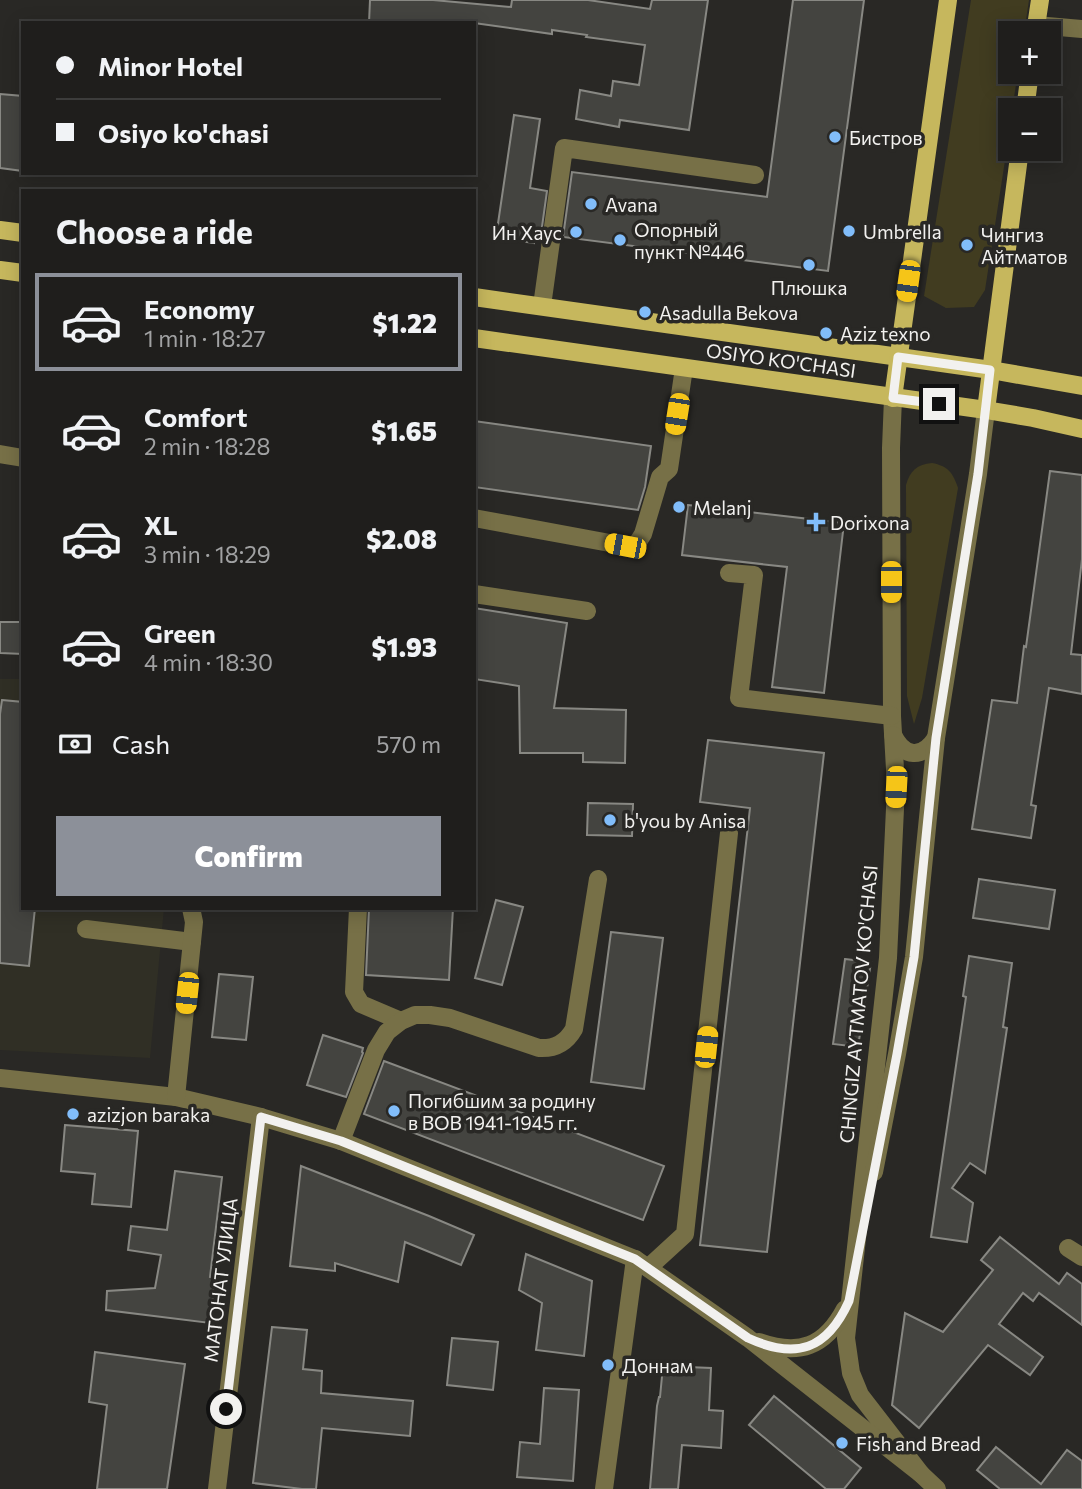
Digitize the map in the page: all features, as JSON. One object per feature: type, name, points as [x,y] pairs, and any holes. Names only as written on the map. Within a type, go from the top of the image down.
[{"type":"main road","name":"CHINGIZ AYTMATOV KO'CHASI","points":[[893,398],[948,0]]},
{"type":"main road","points":[[1037,21],[1040,0]]},
{"type":"main road","name":"CHINGIZ AYTMATOV KO'CHASI","points":[[986,411],[1018,161]]},
{"type":"main road","points":[[0,230],[21,233]]},
{"type":"main road","points":[[0,270],[21,273]]},
{"type":"main road","name":"OSIYO KO'CHASI","points":[[476,297],[990,370],[1082,386]]},
{"type":"main road","name":"OSIYO KO'CHASI","points":[[476,338],[1033,418],[1082,429]]},
{"type":"street","points":[[1061,29],[1082,29]]},
{"type":"street","points":[[542,306],[564,148],[755,175]]},
{"type":"street","points":[[476,518],[625,546],[636,545],[643,534],[660,477],[669,469],[684,368]]},
{"type":"street","name":"CHINGIZ AYTMATOV KO'CHASI","points":[[893,398],[892,716],[896,787],[888,958],[849,1301],[846,1350],[860,1395],[920,1482]]},
{"type":"street","name":"CHINGIZ AYTMATOV KO'CHASI","points":[[849,1301],[914,957],[936,738],[986,411]]},
{"type":"street","points":[[0,454],[21,458]]},
{"type":"street","points":[[729,573],[754,575],[739,698],[892,716]]},
{"type":"street","points":[[476,594],[587,611]]},
{"type":"street","points":[[893,736],[900,747],[912,754],[925,750],[936,738]]},
{"type":"street","points":[[604,1489],[641,1264],[685,1234],[729,833]]},
{"type":"street","points":[[341,1141],[376,1050],[387,1032],[401,1021],[415,1015],[450,1018],[540,1048],[550,1048],[569,1038],[574,1029],[598,879]]},
{"type":"street","points":[[176,1097],[194,922],[191,910]]},
{"type":"street","points":[[358,910],[354,992],[361,1004],[401,1021]]},
{"type":"street","points":[[86,929],[192,942]]},
{"type":"street","points":[[0,1079],[176,1097],[261,1117],[341,1141],[641,1264],[748,1338],[920,1482],[937,1489]]},
{"type":"street","name":"МАТОНАТ УЛИЦА","points":[[216,1489],[261,1117]]},
{"type":"street","points":[[748,1338],[780,1348],[806,1347],[831,1331],[849,1301]]},
{"type":"shaded area","points":[[971,0],[1029,0],[1026,21],[998,21],[998,84],[1016,84],[1014,98],[998,98],[998,161],[1005,161],[985,290],[974,307],[946,308],[924,296]]},
{"type":"shaded area","points":[[932,463],[949,471],[958,488],[922,698],[914,724],[907,696],[906,485],[915,469]]},
{"type":"shaded area","points":[[0,679],[21,679],[21,910],[164,910],[150,1058],[0,1050]]},
{"type":"building","points":[[370,0],[433,0],[511,7],[512,0],[588,0],[650,9],[652,0],[708,0],[689,130],[620,120],[619,127],[576,119],[580,90],[611,96],[613,81],[639,85],[645,45],[552,30],[552,34],[476,23],[476,21],[369,21]]},
{"type":"building","points":[[793,0],[864,0],[828,271],[563,237],[572,172],[767,197]]},
{"type":"building","points":[[0,94],[21,96],[21,171],[0,168]]},
{"type":"building","points":[[514,115],[540,119],[530,188],[547,191],[541,234],[536,234],[534,243],[496,237]]},
{"type":"building","points":[[476,421],[651,446],[645,487],[638,510],[476,487]]},
{"type":"building","points":[[1050,471],[1082,475],[1082,559],[1071,654],[1082,655],[1082,694],[1049,688],[1031,805],[1036,806],[1031,838],[972,829],[992,700],[1017,703]]},
{"type":"building","points":[[688,505],[844,523],[824,693],[772,687],[787,567],[682,555]]},
{"type":"building","points":[[476,608],[567,623],[554,708],[626,710],[625,763],[583,762],[583,753],[520,753],[519,686],[476,679]]},
{"type":"building","points":[[0,622],[21,622],[21,654],[0,653]]},
{"type":"building","points":[[2,700],[21,702],[21,910],[35,910],[29,966],[0,963]]},
{"type":"building","points":[[708,740],[824,753],[767,1252],[700,1245],[750,808],[700,802]]},
{"type":"building","name":"b'you by Anisa","points":[[588,803],[633,804],[632,836],[587,835]]},
{"type":"building","points":[[979,879],[1055,890],[1049,929],[973,918]]},
{"type":"building","points":[[496,900],[523,907],[502,985],[475,978]]},
{"type":"building","points":[[369,910],[453,910],[449,980],[366,975]]},
{"type":"building","points":[[611,932],[663,938],[644,1089],[591,1082]]},
{"type":"building","points":[[969,956],[1012,963],[1003,1027],[1007,1028],[985,1173],[970,1163],[952,1188],[973,1203],[967,1242],[931,1237],[966,997],[963,996]]},
{"type":"building","points":[[845,959],[871,962],[858,1047],[833,1044]]},
{"type":"building","points":[[219,974],[253,977],[246,1040],[212,1037]]},
{"type":"building","points":[[323,1035],[363,1048],[346,1097],[307,1085]]},
{"type":"building","points":[[384,1061],[664,1166],[643,1220],[364,1114]]},
{"type":"building","points":[[65,1125],[138,1131],[131,1207],[92,1204],[95,1174],[61,1171]]},
{"type":"building","points":[[301,1166],[474,1235],[461,1265],[405,1242],[398,1282],[335,1263],[335,1271],[290,1266]]},
{"type":"building","points":[[175,1171],[222,1177],[210,1277],[215,1278],[210,1323],[106,1310],[107,1291],[155,1288],[161,1255],[128,1250],[131,1226],[167,1230]]},
{"type":"building","points":[[1000,1237],[1059,1284],[1067,1273],[1082,1284],[1082,1325],[1039,1293],[1033,1301],[1023,1293],[999,1324],[1043,1357],[1030,1375],[988,1345],[919,1428],[892,1405],[905,1313],[943,1332],[993,1270],[981,1260]]},
{"type":"building","points":[[526,1254],[592,1281],[584,1356],[536,1350],[542,1303],[519,1290]]},
{"type":"building","points":[[272,1327],[307,1330],[303,1369],[322,1371],[321,1393],[413,1401],[410,1436],[322,1428],[316,1489],[253,1483]]},
{"type":"building","points":[[452,1338],[498,1342],[493,1390],[447,1385]]},
{"type":"building","points":[[95,1352],[185,1364],[167,1489],[97,1489],[107,1405],[89,1402]]},
{"type":"building","points":[[663,1366],[711,1368],[709,1410],[723,1411],[721,1448],[682,1445],[678,1489],[650,1489]]},
{"type":"building","points":[[544,1388],[579,1390],[573,1481],[517,1477],[520,1442],[540,1444]]},
{"type":"building","points":[[774,1396],[861,1468],[844,1489],[826,1489],[749,1425]]},
{"type":"building","points":[[996,1447],[1041,1484],[1067,1450],[1082,1461],[1082,1489],[1000,1489],[977,1470]]},
{"type":"place","name":"Бистров","points":[[835,137]]},
{"type":"place","name":"Avana","points":[[591,204]]},
{"type":"place","name":"Umbrella","points":[[849,231]]},
{"type":"place","name":"Ин Хаус","points":[[576,232]]},
{"type":"place","name":"Опорный пункт №446","points":[[620,240]]},
{"type":"place","name":"Чингиз Айтматов","points":[[967,245]]},
{"type":"place","name":"Плюшка","points":[[809,265]]},
{"type":"place","name":"Asadulla Bekova","points":[[645,312]]},
{"type":"place","name":"Aziz texno","points":[[826,333]]},
{"type":"place","name":"Melanj","points":[[679,507]]},
{"type":"place","name":"Dorixona","points":[[816,522]]},
{"type":"place","name":"b'you by Anisa","points":[[610,820]]},
{"type":"place","name":"Погибшим за родину в ВОВ 1941-1945 гг.","points":[[394,1111]]},
{"type":"place","name":"azizjon baraka","points":[[73,1114]]},
{"type":"place","name":"Доннам","points":[[608,1365]]},
{"type":"place","name":"Fish and Bread","points":[[842,1443]]},
{"type":"route","points":[[226,1409],[261,1117],[341,1141],[635,1259],[756,1341],[780,1348],[806,1347],[820,1340],[836,1325],[849,1301],[914,957],[936,738],[978,474],[990,370],[898,357],[893,398],[939,404]]}]
